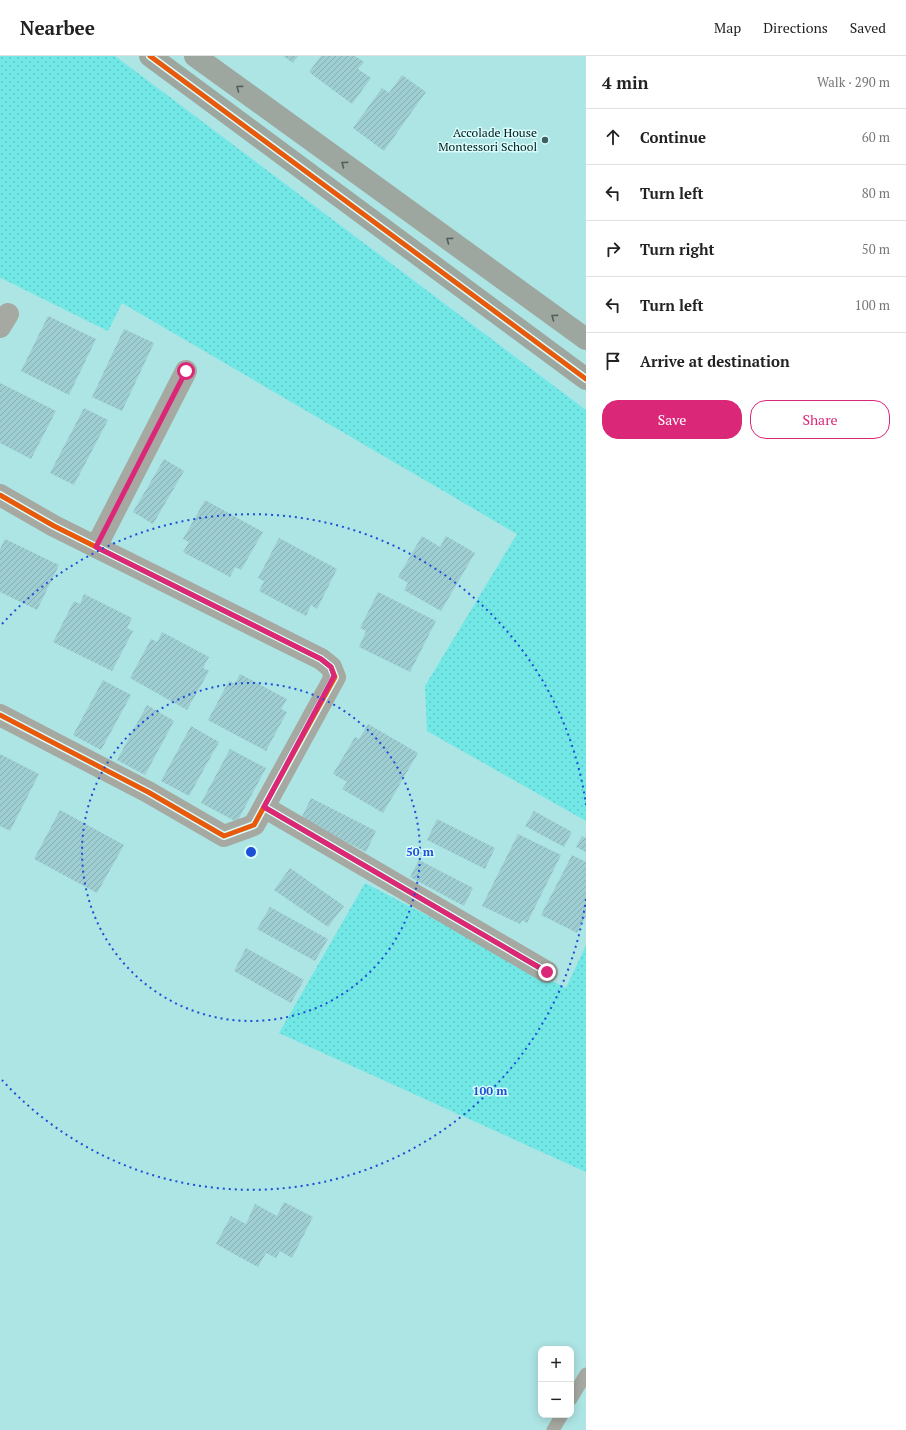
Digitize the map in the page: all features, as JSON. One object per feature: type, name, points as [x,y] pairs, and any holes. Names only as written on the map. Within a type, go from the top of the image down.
[{"type":"street","points":[[150,56],[586,379]]},
{"type":"street","points":[[195,56],[586,339]]},
{"type":"street","points":[[96,547],[186,371]]},
{"type":"street","points":[[0,494],[54,526],[321,659],[331,667],[334,676],[254,825],[224,836],[148,792],[0,715]]},
{"type":"street","points":[[264,807],[547,972]]},
{"type":"lane","points":[[574,1395],[586,1374]]},
{"type":"lane","points":[[553,1430],[560,1418]]},
{"type":"shaded area","points":[[0,56],[115,56],[586,410],[586,821],[427,731],[425,686],[517,534],[122,303],[108,331],[1,278],[0,279]]},
{"type":"shaded area","points":[[365,883],[566,988],[586,945],[586,1172],[279,1033]]},
{"type":"building","points":[[283,56],[298,56],[293,63]]},
{"type":"building","points":[[321,56],[355,56],[364,62],[358,69],[371,78],[352,104],[309,72]]},
{"type":"building","points":[[402,75],[426,92],[384,151],[353,128],[382,88],[389,93]]},
{"type":"building","points":[[48,316],[96,339],[69,395],[21,371]]},
{"type":"building","points":[[124,329],[154,343],[122,411],[92,397]]},
{"type":"building","points":[[0,383],[56,411],[31,459],[0,443]]},
{"type":"building","points":[[84,408],[108,420],[74,485],[50,473]]},
{"type":"building","points":[[164,459],[184,471],[153,524],[133,512]]},
{"type":"building","points":[[205,500],[263,532],[241,570],[235,567],[230,577],[183,552],[189,542],[183,539]]},
{"type":"building","points":[[422,536],[440,547],[446,536],[475,553],[441,611],[404,590],[408,583],[398,577]]},
{"type":"building","points":[[279,538],[337,569],[317,609],[311,605],[306,616],[259,591],[264,581],[258,578]]},
{"type":"building","points":[[5,539],[59,565],[37,610],[0,592],[0,549]]},
{"type":"building","points":[[378,592],[436,621],[410,672],[359,647],[366,631],[360,628]]},
{"type":"building","points":[[84,594],[132,618],[127,628],[133,631],[112,671],[53,642],[74,601],[80,604]]},
{"type":"building","points":[[162,632],[209,657],[203,668],[209,671],[187,710],[130,678],[151,639],[157,642]]},
{"type":"building","points":[[240,674],[287,699],[281,709],[287,712],[266,751],[208,720],[229,681],[235,684]]},
{"type":"building","points":[[103,680],[131,695],[101,750],[73,735]]},
{"type":"building","points":[[147,705],[174,721],[145,775],[117,760]]},
{"type":"building","points":[[368,724],[418,753],[383,813],[342,789],[347,782],[333,774],[355,737],[359,739]]},
{"type":"building","points":[[191,726],[219,742],[189,796],[161,781]]},
{"type":"building","points":[[230,749],[266,768],[237,822],[201,803]]},
{"type":"building","points":[[0,754],[39,774],[10,831],[0,826]]},
{"type":"building","points":[[311,798],[376,831],[366,852],[301,819]]},
{"type":"building","points":[[60,810],[124,845],[97,893],[34,859]]},
{"type":"building","points":[[534,811],[572,832],[564,847],[525,826]]},
{"type":"building","points":[[437,819],[495,848],[485,869],[427,840]]},
{"type":"building","points":[[518,834],[561,855],[527,923],[522,920],[520,924],[482,906]]},
{"type":"building","points":[[582,836],[586,838],[586,852],[576,847]]},
{"type":"building","points":[[572,855],[586,862],[586,916],[577,933],[541,915]]},
{"type":"building","points":[[419,860],[473,888],[464,906],[410,877]]},
{"type":"building","points":[[290,868],[344,906],[328,927],[274,890]]},
{"type":"building","points":[[270,907],[328,939],[315,961],[257,929]]},
{"type":"building","points":[[246,948],[304,980],[291,1003],[234,971]]},
{"type":"building","points":[[284,1202],[313,1217],[292,1258],[280,1251],[276,1258],[266,1253],[258,1267],[216,1244],[231,1216],[246,1224],[255,1204],[277,1216]]},
{"type":"cycle path","points":[[150,56],[586,379]]},
{"type":"cycle path","points":[[0,495],[54,526],[321,659],[331,667],[335,677],[254,825],[224,836],[148,792],[0,715]]},
{"type":"cycle path","points":[[264,807],[547,972]]},
{"type":"place","name":"Accolade House Montessori School","points":[[545,140]]},
{"type":"route","points":[[186,371],[96,547],[321,659],[331,667],[334,676],[264,807],[547,972]]}]
